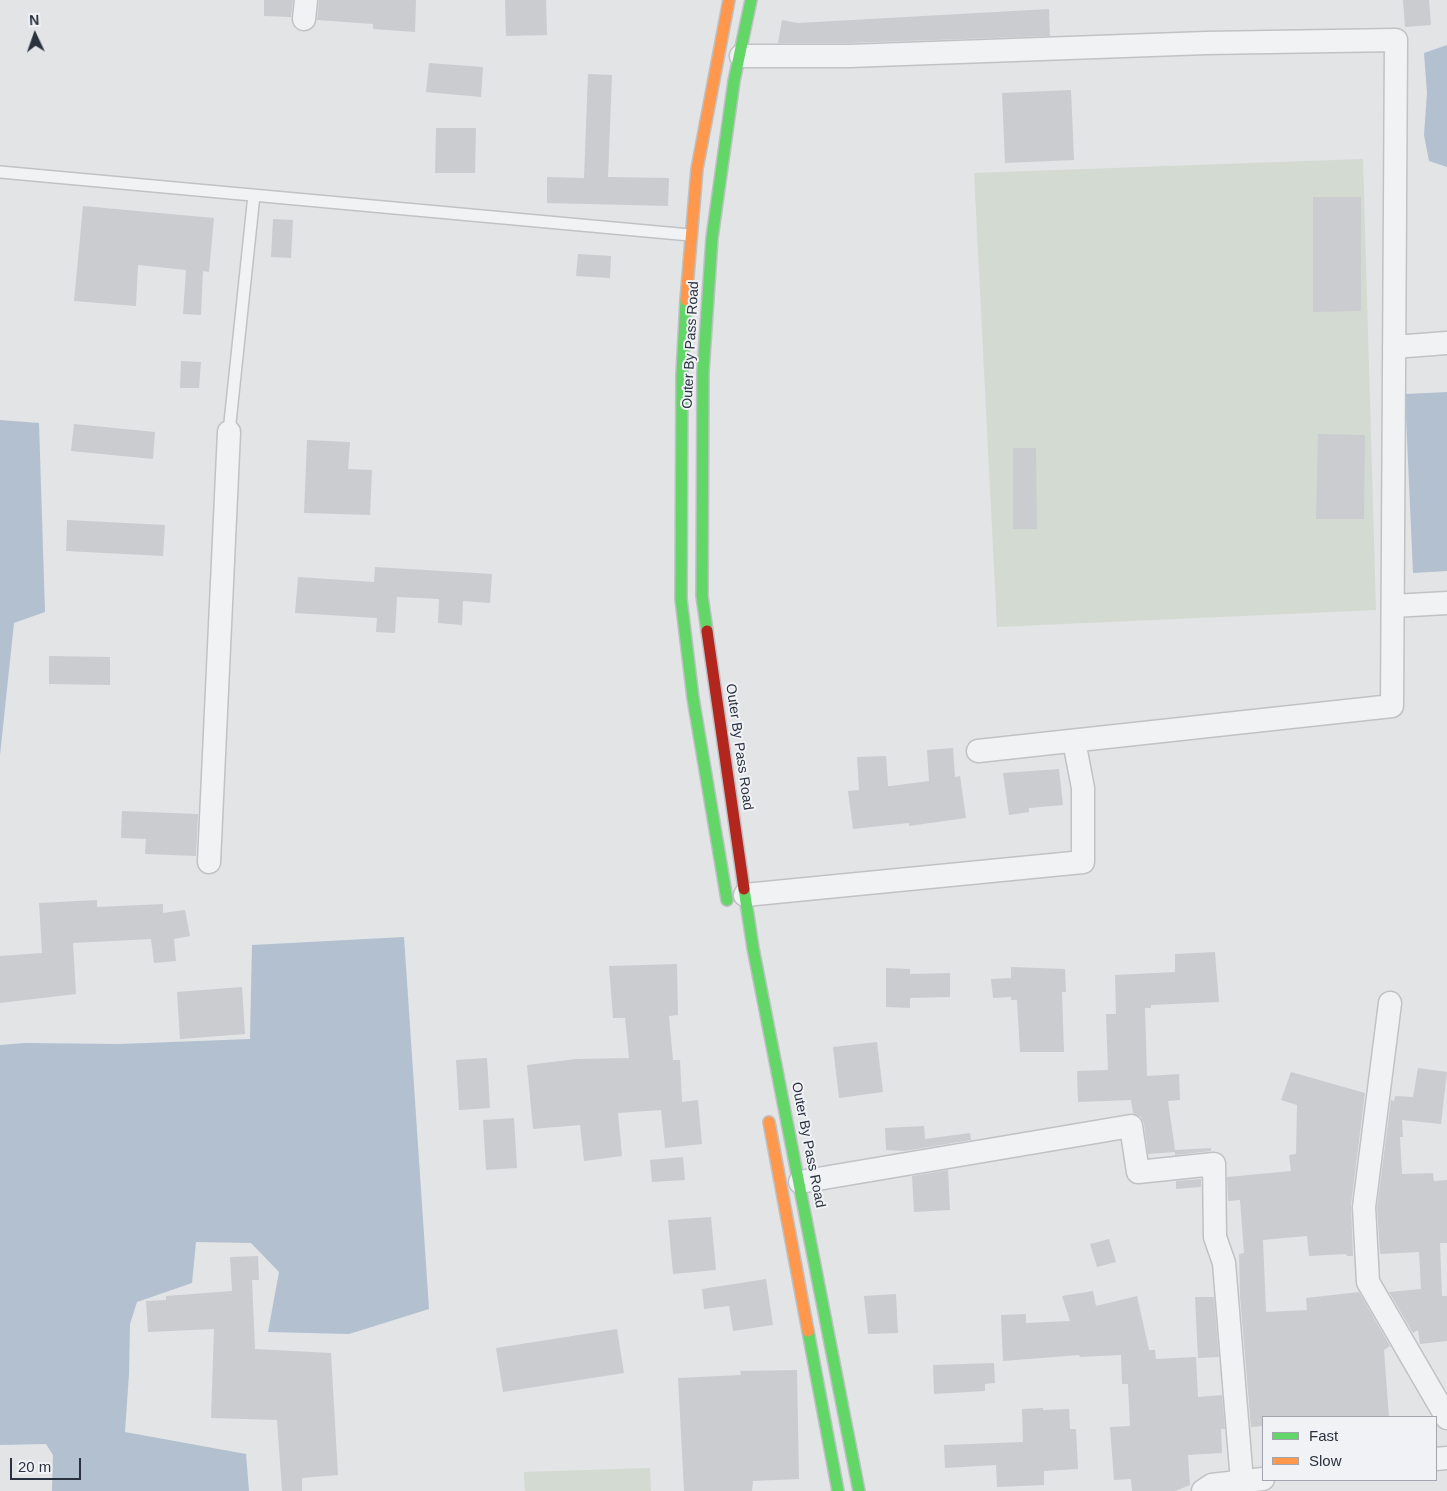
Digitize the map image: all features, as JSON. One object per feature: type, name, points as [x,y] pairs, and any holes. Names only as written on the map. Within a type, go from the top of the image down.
[{"type":"main road","name":"Outer By Pass Road","points":[[729,0],[697,169],[690,235],[682,374],[681,600],[693,698],[737,903],[753,948],[859,1491]]},
{"type":"main road","name":"Outer By Pass Road","points":[[737,903],[702,596],[701,471],[703,372],[712,238],[728,120],[751,0]]},
{"type":"main road","points":[[767,1113],[838,1491]]},
{"type":"street","points":[[741,56],[849,56],[1206,43],[1396,40],[1392,706],[978,751]]},
{"type":"street","points":[[1394,347],[1447,343]]},
{"type":"street","points":[[209,862],[229,432]]},
{"type":"street","points":[[1393,606],[1447,603]]},
{"type":"street","points":[[737,903],[1083,862],[1083,788],[1074,741]]},
{"type":"street","points":[[1390,1003],[1364,1207],[1368,1282],[1447,1418]]},
{"type":"street","points":[[800,1182],[1131,1126],[1138,1172],[1214,1164],[1215,1237],[1224,1263],[1252,1480],[1212,1485],[1203,1491]]},
{"type":"lane","points":[[0,172],[690,235]]},
{"type":"lane","points":[[229,432],[254,195]]},
{"type":"shaded area","points":[[1363,159],[1376,610],[997,627],[974,173]]},
{"type":"shaded area","points":[[650,1468],[651,1491],[525,1491],[524,1472]]},
{"type":"water","points":[[1447,45],[1447,167],[1429,161],[1424,135],[1427,93],[1424,53]]},
{"type":"water","points":[[1447,392],[1447,571],[1413,573],[1405,394]]},
{"type":"water","points":[[0,420],[39,423],[45,612],[14,623],[0,755]]},
{"type":"water","points":[[404,937],[429,1309],[349,1334],[268,1332],[279,1272],[251,1243],[196,1242],[192,1283],[137,1302],[130,1324],[125,1432],[246,1454],[249,1491],[52,1491],[53,1455],[46,1444],[0,1445],[0,1045],[25,1043],[120,1044],[250,1039],[252,945]]},
{"type":"building","points":[[264,0],[293,0],[291,17],[264,16]]},
{"type":"building","points":[[319,0],[416,0],[415,32],[373,29],[373,24],[317,20]]},
{"type":"building","points":[[505,0],[546,0],[547,35],[506,36]]},
{"type":"building","points":[[1403,0],[1429,0],[1431,25],[1405,27]]},
{"type":"building","points":[[1049,9],[1050,36],[849,43],[778,43],[782,20],[798,23]]},
{"type":"building","points":[[429,63],[483,67],[481,97],[426,92]]},
{"type":"building","points":[[588,74],[612,75],[608,177],[669,178],[668,206],[547,203],[547,177],[584,178]]},
{"type":"building","points":[[1071,90],[1074,160],[1005,163],[1002,93]]},
{"type":"building","points":[[436,128],[476,128],[475,173],[435,173]]},
{"type":"building","points":[[1313,197],[1361,197],[1361,311],[1313,312]]},
{"type":"building","points":[[83,206],[214,218],[209,272],[203,271],[201,315],[183,314],[186,270],[138,265],[136,306],[74,301]]},
{"type":"building","points":[[273,219],[293,220],[291,258],[271,257]]},
{"type":"building","points":[[578,254],[611,256],[610,278],[576,276]]},
{"type":"building","points":[[181,361],[201,362],[199,388],[180,388]]},
{"type":"building","points":[[74,424],[155,432],[153,459],[71,451]]},
{"type":"building","points":[[1318,434],[1365,435],[1364,519],[1316,519]]},
{"type":"building","points":[[307,440],[350,442],[348,469],[372,470],[370,515],[304,513]]},
{"type":"building","points":[[1013,448],[1036,448],[1037,529],[1013,529]]},
{"type":"building","points":[[67,520],[165,525],[163,556],[66,551]]},
{"type":"building","points":[[375,567],[492,574],[490,603],[463,601],[462,625],[438,623],[439,599],[397,597],[395,633],[376,632],[377,618],[295,613],[298,577],[374,582]]},
{"type":"building","points":[[49,656],[110,657],[110,685],[49,684]]},
{"type":"building","points":[[953,748],[955,777],[960,776],[966,818],[909,826],[909,823],[853,829],[848,791],[859,790],[857,757],[886,756],[888,786],[891,786],[929,781],[927,750]]},
{"type":"building","points":[[1059,769],[1063,805],[1029,808],[1029,812],[1009,815],[1003,773]]},
{"type":"building","points":[[122,811],[198,814],[196,856],[145,854],[146,839],[121,838]]},
{"type":"building","points":[[97,900],[97,907],[163,904],[163,913],[185,910],[190,936],[174,939],[176,961],[154,963],[151,939],[73,943],[76,994],[0,1003],[0,956],[42,953],[39,903]]},
{"type":"building","points":[[1215,952],[1219,1002],[1151,1005],[1151,1008],[1145,1008],[1147,1076],[1179,1074],[1180,1100],[1168,1101],[1175,1150],[1211,1148],[1211,1151],[1175,1155],[1175,1152],[1148,1154],[1144,1124],[1141,1117],[1133,1113],[1131,1100],[1078,1102],[1077,1071],[1108,1070],[1106,1014],[1116,1014],[1115,975],[1175,972],[1175,954]]},
{"type":"building","points":[[677,964],[678,1015],[669,1016],[673,1060],[680,1060],[682,1102],[698,1100],[702,1144],[665,1148],[661,1110],[618,1113],[622,1156],[584,1161],[580,1125],[533,1129],[527,1065],[576,1059],[629,1058],[625,1018],[613,1018],[609,966]]},
{"type":"building","points":[[1011,967],[1065,969],[1066,992],[1062,992],[1064,1052],[1020,1052],[1017,1000],[1011,1000],[1011,997],[993,998],[991,979],[1011,978]]},
{"type":"building","points":[[886,968],[910,969],[910,974],[950,973],[950,997],[910,998],[910,1008],[886,1007]]},
{"type":"building","points":[[242,987],[245,1034],[180,1039],[177,992]]},
{"type":"building","points":[[877,1042],[883,1092],[839,1098],[833,1047]]},
{"type":"building","points":[[487,1058],[490,1108],[459,1110],[456,1060]]},
{"type":"building","points":[[1418,1068],[1447,1072],[1441,1124],[1402,1120],[1403,1137],[1400,1137],[1402,1174],[1433,1173],[1434,1181],[1447,1180],[1447,1243],[1440,1243],[1442,1296],[1447,1296],[1447,1341],[1420,1344],[1418,1330],[1413,1333],[1389,1292],[1421,1289],[1419,1252],[1380,1254],[1377,1207],[1391,1100],[1394,1101],[1395,1096],[1413,1097]]},
{"type":"building","points":[[1291,1072],[1365,1093],[1351,1205],[1353,1256],[1347,1256],[1346,1254],[1309,1256],[1307,1236],[1263,1240],[1266,1312],[1307,1310],[1306,1298],[1359,1292],[1390,1346],[1384,1350],[1389,1416],[1262,1416],[1262,1426],[1251,1427],[1240,1296],[1239,1254],[1244,1253],[1240,1200],[1228,1201],[1227,1177],[1291,1171],[1289,1155],[1296,1154],[1297,1105],[1281,1100]]},
{"type":"building","points":[[514,1118],[517,1168],[486,1170],[483,1120]]},
{"type":"building","points":[[924,1126],[925,1139],[970,1133],[971,1140],[905,1151],[886,1150],[885,1128]]},
{"type":"building","points":[[683,1157],[685,1180],[652,1182],[650,1160]]},
{"type":"building","points":[[948,1170],[950,1210],[914,1212],[912,1176]]},
{"type":"building","points":[[1201,1179],[1201,1187],[1176,1189],[1176,1181]]},
{"type":"building","points":[[711,1217],[716,1270],[673,1274],[668,1220]]},
{"type":"building","points":[[1109,1239],[1116,1262],[1097,1267],[1090,1244]]},
{"type":"building","points":[[258,1256],[259,1280],[252,1280],[255,1349],[331,1353],[338,1475],[302,1478],[302,1491],[282,1491],[277,1420],[211,1418],[214,1329],[148,1332],[146,1301],[166,1300],[166,1296],[232,1291],[230,1257]]},
{"type":"building","points":[[766,1279],[773,1325],[733,1331],[729,1306],[704,1309],[702,1289]]},
{"type":"building","points":[[1093,1291],[1096,1306],[1137,1296],[1149,1350],[1155,1350],[1156,1359],[1196,1357],[1198,1397],[1222,1395],[1225,1429],[1221,1429],[1222,1453],[1188,1455],[1190,1485],[1175,1491],[1132,1491],[1131,1479],[1114,1480],[1110,1427],[1130,1426],[1128,1384],[1122,1384],[1121,1355],[1080,1357],[1079,1355],[1003,1361],[1001,1315],[1026,1314],[1026,1323],[1070,1321],[1062,1296]]},
{"type":"building","points":[[896,1294],[898,1333],[868,1334],[864,1296]]},
{"type":"building","points":[[1195,1297],[1214,1297],[1219,1357],[1198,1358]]},
{"type":"building","points":[[617,1329],[624,1373],[503,1392],[496,1348]]},
{"type":"building","points":[[994,1363],[995,1383],[985,1384],[985,1391],[934,1394],[933,1365]]},
{"type":"building","points":[[797,1370],[799,1479],[753,1481],[752,1491],[684,1491],[678,1378],[741,1375],[740,1371]]},
{"type":"building","points":[[1043,1408],[1043,1410],[1069,1409],[1070,1429],[1076,1429],[1078,1469],[1044,1471],[1044,1485],[997,1487],[996,1465],[945,1468],[944,1445],[1023,1442],[1022,1409]]},
{"type":"traffic: fast","points":[[707,631],[702,596],[703,372],[712,238],[734,81],[751,0]]},
{"type":"traffic: fast","points":[[686,300],[682,374],[681,599],[693,698],[727,900]]},
{"type":"traffic: fast","points":[[744,889],[753,948],[859,1491]]},
{"type":"traffic: fast","points":[[808,1331],[838,1491]]},
{"type":"traffic: slow","points":[[686,300],[697,169],[729,0]]},
{"type":"traffic: slow","points":[[769,1122],[808,1331]]},
{"type":"traffic: jam","points":[[707,631],[744,889]]}]
